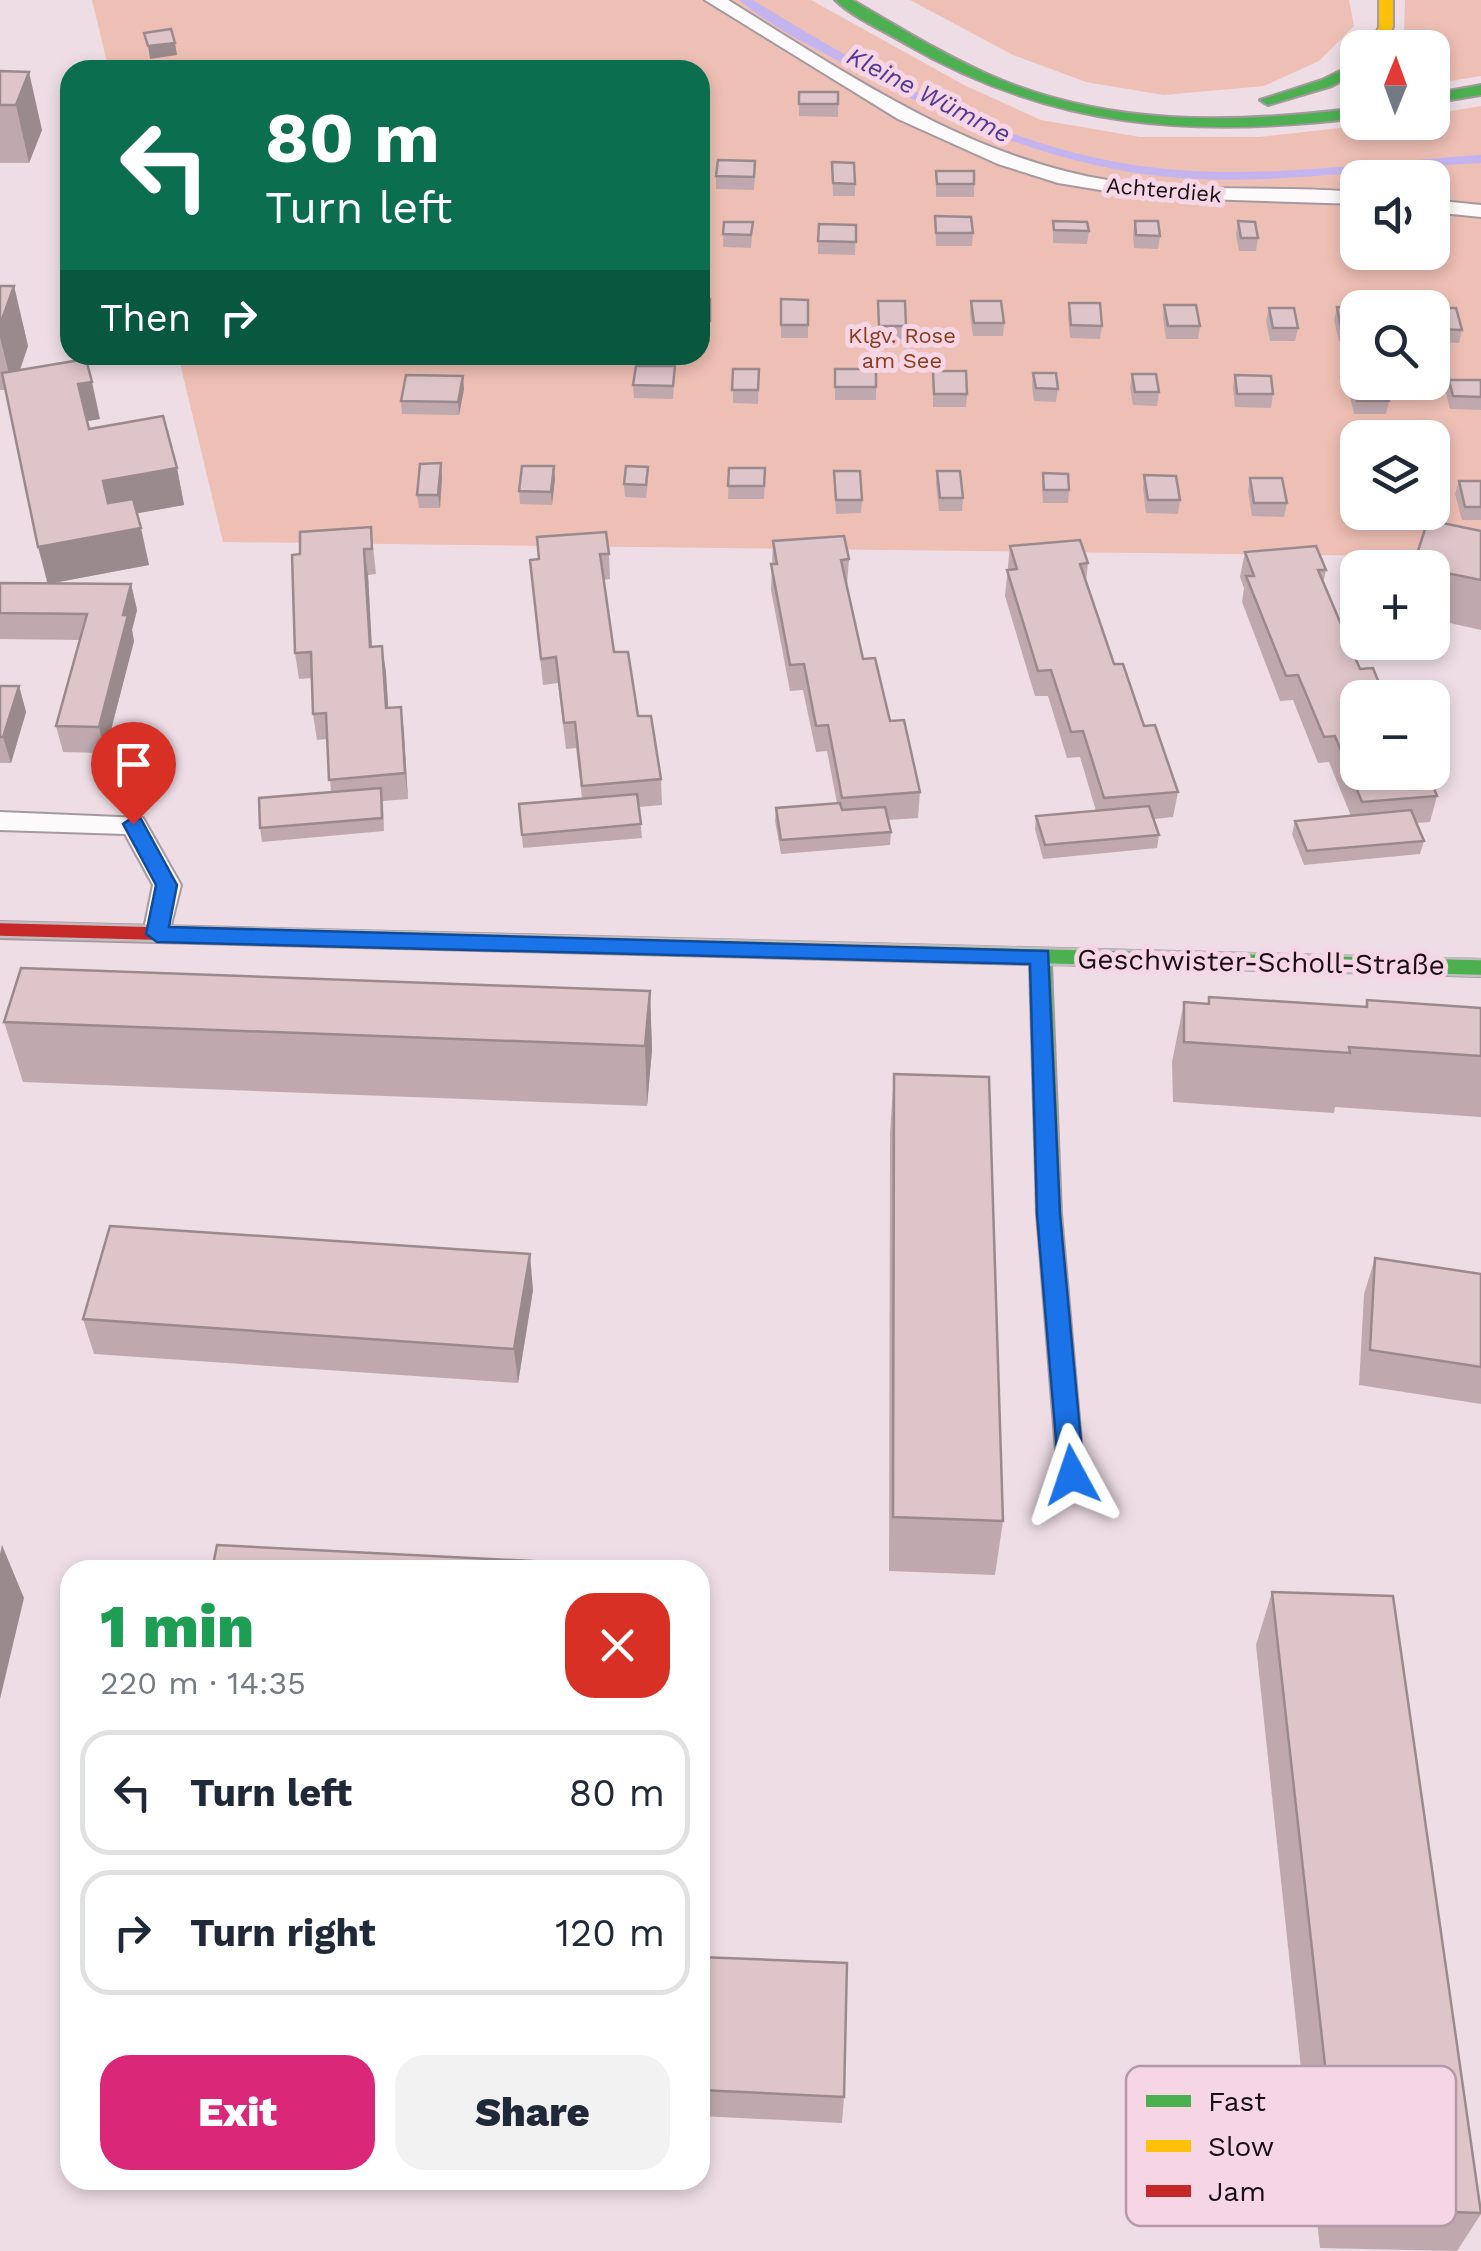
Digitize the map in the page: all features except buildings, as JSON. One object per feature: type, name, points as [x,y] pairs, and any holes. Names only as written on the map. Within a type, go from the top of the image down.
[{"type":"main road","points":[[842,0],[976,74],[1070,108],[1143,120],[1219,124],[1340,116]]},
{"type":"main road","points":[[880,0],[1022,76],[1111,102],[1178,108],[1243,104],[1302,92],[1340,74]]},
{"type":"main road","points":[[1385,30],[1386,0]]},
{"type":"main road","points":[[1450,96],[1481,90]]},
{"type":"main road","name":"Geschwister-Scholl-Straße","points":[[0,930],[1481,968]]},
{"type":"main road","name":"Geschwister-Scholl-Straße","points":[[1040,957],[1049,1214],[1072,1475]]},
{"type":"lane","name":"Achterdiek","points":[[714,0],[948,138],[1016,163],[1111,187],[1226,196],[1340,198]]},
{"type":"lane","points":[[1450,208],[1481,211]]},
{"type":"lane","points":[[0,821],[133,824],[167,885],[157,934]]},
{"type":"green space","name":"Klgv. Rose am See","points":[[92,0],[811,0],[964,85],[1041,120],[1140,137],[1259,137],[1340,128],[1340,140],[1450,140],[1450,111],[1481,106],[1481,557],[1450,557],[1450,550],[1340,550],[1340,555],[223,542],[180,365],[710,365],[710,60],[107,60]]},
{"type":"green space","points":[[910,0],[1349,0],[1354,26],[1340,30],[1340,40],[1319,61],[1264,86],[1164,95],[1086,82],[1013,55]]},
{"type":"green space","points":[[1405,0],[1481,0],[1481,76],[1450,81],[1450,30],[1404,30]]},
{"type":"waterway","name":"Kleine Wümme","points":[[745,0],[844,59],[952,113],[1008,136],[1122,167],[1178,174],[1253,175],[1481,159]]},
{"type":"tram line","points":[[0,922],[1481,959]]},
{"type":"tram line","points":[[0,937],[1481,976]]},
{"type":"traffic: fast","points":[[842,0],[983,78],[1047,102],[1090,112],[1134,119],[1223,124],[1340,115]]},
{"type":"traffic: fast","points":[[1268,100],[1340,76]]},
{"type":"traffic: fast","points":[[1450,96],[1481,90]]},
{"type":"traffic: fast","points":[[907,953],[1481,968]]},
{"type":"traffic: fast","points":[[1040,957],[1049,1214],[1071,1475]]},
{"type":"traffic: slow","points":[[1385,30],[1386,0]]},
{"type":"traffic: slow","points":[[477,942],[907,953]]},
{"type":"traffic: jam","points":[[0,930],[477,942]]},
{"type":"route","points":[[133,824],[167,885],[157,934],[1040,957],[1049,1214],[1072,1475]]}]
